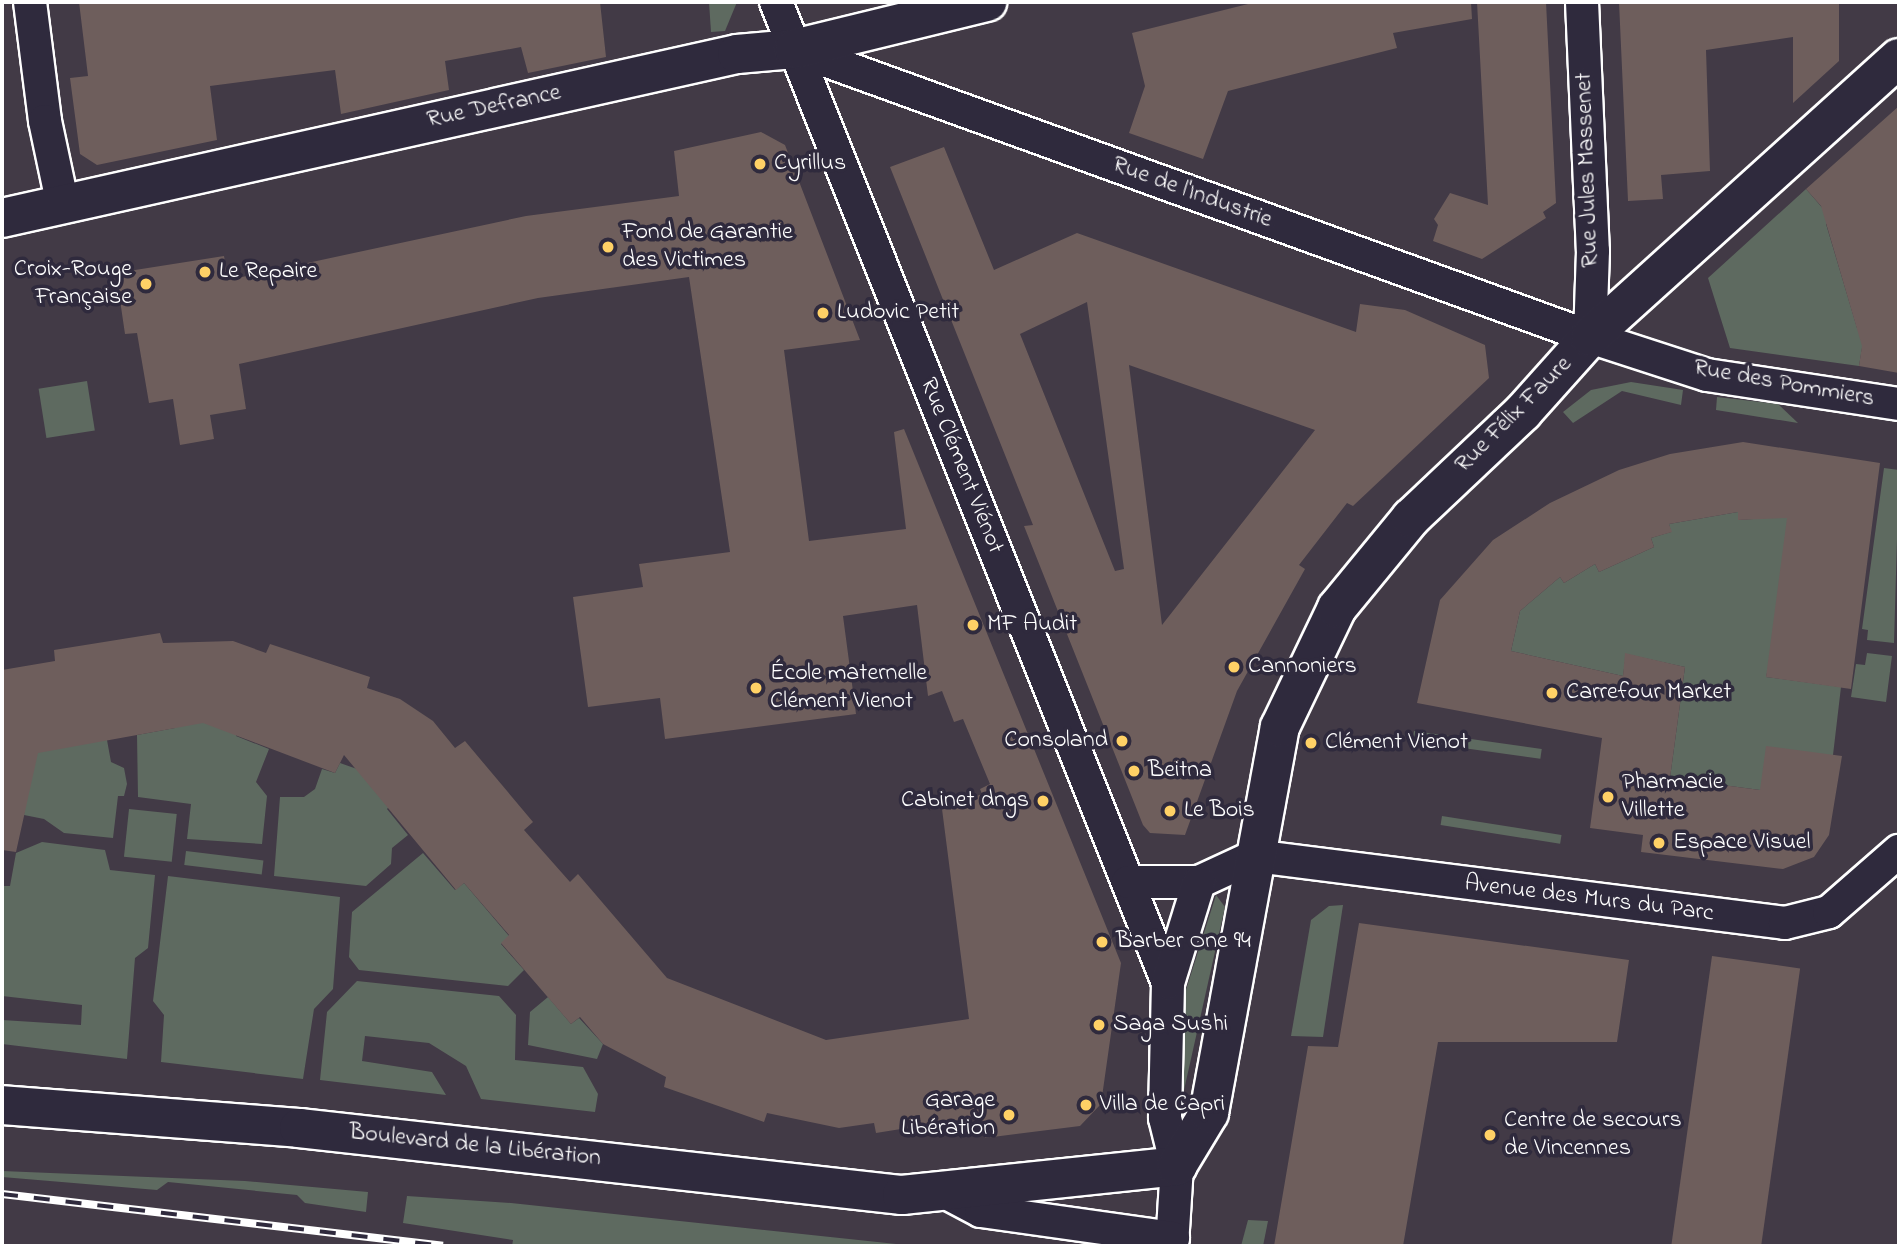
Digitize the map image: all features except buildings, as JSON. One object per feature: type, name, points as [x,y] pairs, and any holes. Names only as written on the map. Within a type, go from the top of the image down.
[{"type":"main road","name":"Rue Defrance","points":[[2,218],[724,57],[794,49],[987,2]]},
{"type":"main road","name":"Rue Félix Faure","points":[[1177,1166],[1209,1113],[1279,727],[1337,608],[1411,517],[1523,412],[1590,337],[1899,58]]},
{"type":"main road","name":"Boulevard de la Libération","points":[[2,1105],[299,1128],[902,1195],[947,1193],[1177,1166]]},
{"type":"street","points":[[30,2],[63,206]]},
{"type":"street","name":"Rue Clément Viénot","points":[[776,2],[1168,983],[1165,1118],[1177,1166],[1172,1242]]},
{"type":"street","name":"Rue Jules Massenet","points":[[1582,2],[1593,251],[1590,337]]},
{"type":"street","name":"Rue de l'Industrie","points":[[794,49],[1590,337]]},
{"type":"street","name":"Rue des Pommiers","points":[[1590,337],[1707,374],[1899,404]]},
{"type":"street","name":"Avenue des Murs du Parc","points":[[1255,856],[1785,923],[1829,912],[1899,851]]},
{"type":"street","points":[[1128,882],[1199,882],[1255,856]]},
{"type":"street","points":[[1168,983],[1199,882]]},
{"type":"street","points":[[947,1193],[981,1211],[1172,1242]]},
{"type":"shaded area","points":[[709,2],[737,2],[725,31],[711,32]]},
{"type":"shaded area","points":[[1806,189],[1832,219],[1826,224],[1857,328],[1865,330],[1859,366],[1730,348],[1708,278]]},
{"type":"shaded area","points":[[87,381],[95,430],[46,438],[39,389]]},
{"type":"shaded area","points":[[1631,382],[1683,390],[1681,405],[1622,391],[1573,423],[1563,412],[1591,390]]},
{"type":"shaded area","points":[[1717,397],[1778,404],[1798,423],[1716,410]]},
{"type":"shaded area","points":[[1884,468],[1899,470],[1894,643],[1867,640],[1868,630],[1862,629]]},
{"type":"shaded area","points":[[1738,512],[1739,520],[1753,519],[1754,513],[1802,520],[1766,677],[1841,687],[1833,755],[1760,790],[1670,778],[1685,667],[1626,654],[1623,676],[1511,651],[1520,611],[1560,577],[1564,583],[1595,564],[1599,572],[1654,547],[1651,538],[1671,532],[1669,524]]},
{"type":"shaded area","points":[[1867,653],[1892,656],[1886,702],[1851,697],[1856,664],[1865,665]]},
{"type":"shaded area","points":[[175,718],[239,726],[236,736],[269,749],[256,782],[267,796],[262,844],[187,839],[191,804],[138,797],[137,735],[175,728]]},
{"type":"shaded area","points":[[1414,731],[1542,749],[1540,759],[1413,741]]},
{"type":"shaded area","points":[[107,740],[111,762],[124,768],[127,784],[124,796],[118,796],[113,838],[64,833],[44,819],[24,815],[29,743]]},
{"type":"shaded area","points":[[340,763],[374,775],[394,801],[387,809],[408,835],[392,848],[391,864],[366,886],[274,876],[280,797],[304,797],[315,789],[322,769],[335,773]]},
{"type":"shaded area","points":[[129,809],[177,814],[172,862],[124,857]]},
{"type":"shaded area","points":[[1442,816],[1562,835],[1560,844],[1441,825]]},
{"type":"shaded area","points":[[42,842],[105,850],[110,870],[155,875],[148,948],[135,958],[127,1059],[2,1044],[2,1020],[81,1025],[82,1005],[2,996],[2,886],[10,886],[16,853]]},
{"type":"shaded area","points":[[186,851],[263,861],[262,874],[184,865]]},
{"type":"shaded area","points":[[423,853],[455,890],[464,883],[509,936],[501,944],[524,970],[508,986],[359,970],[349,957],[352,912]]},
{"type":"shaded area","points":[[168,876],[340,897],[333,989],[314,1009],[303,1079],[161,1062],[164,1015],[153,1001]]},
{"type":"shaded area","points":[[1216,895],[1225,907],[1182,1099],[1184,996]]},
{"type":"shaded area","points":[[1343,905],[1323,1037],[1291,1036],[1311,920],[1329,906]]},
{"type":"shaded area","points":[[357,981],[499,996],[516,1015],[515,1060],[583,1067],[598,1094],[595,1112],[481,1099],[466,1066],[429,1043],[365,1036],[362,1061],[432,1072],[446,1095],[320,1080],[327,1012]]},
{"type":"shaded area","points":[[548,997],[571,1024],[579,1018],[603,1044],[597,1059],[528,1045],[530,1012]]},
{"type":"shaded area","points":[[2,1171],[245,1181],[368,1192],[366,1212],[305,1203],[297,1195],[168,1182],[157,1190],[2,1177]]},
{"type":"shaded area","points":[[407,1196],[511,1203],[915,1246],[512,1246],[513,1240],[403,1223]]},
{"type":"shaded area","points":[[1248,1220],[1268,1221],[1263,1246],[1241,1246]]},
{"type":"railway","points":[[2,1194],[443,1246]]},
{"type":"place","name":"Cyrillus","points":[[760,164]]},
{"type":"place","name":"Fond de Garantie des Victimes","points":[[608,247]]},
{"type":"place","name":"Le Repaire","points":[[205,272]]},
{"type":"place","name":"Croix-Rouge Française","points":[[146,284]]},
{"type":"place","name":"Ludovic Petit","points":[[823,313]]},
{"type":"place","name":"MF Audit","points":[[973,625]]},
{"type":"place","name":"Cannoniers","points":[[1234,667]]},
{"type":"place","name":"École maternelle Clément Vienot","points":[[756,688]]},
{"type":"place","name":"Carrefour Market","points":[[1552,693]]},
{"type":"place","name":"Consoland","points":[[1122,741]]},
{"type":"place","name":"Clément Vienot","points":[[1311,743]]},
{"type":"place","name":"Beitna","points":[[1134,771]]},
{"type":"place","name":"Pharmacie Villette","points":[[1608,797]]},
{"type":"place","name":"Cabinet dngs","points":[[1043,801]]},
{"type":"place","name":"Le Bois","points":[[1170,811]]},
{"type":"place","name":"Espace Visuel","points":[[1659,843]]},
{"type":"place","name":"Barber One 94","points":[[1102,942]]},
{"type":"place","name":"Saga Sushi","points":[[1099,1025]]},
{"type":"place","name":"Villa de Capri","points":[[1086,1105]]},
{"type":"place","name":"Garage Libération","points":[[1009,1115]]},
{"type":"place","name":"Centre de secours de Vincennes","points":[[1490,1135]]}]
